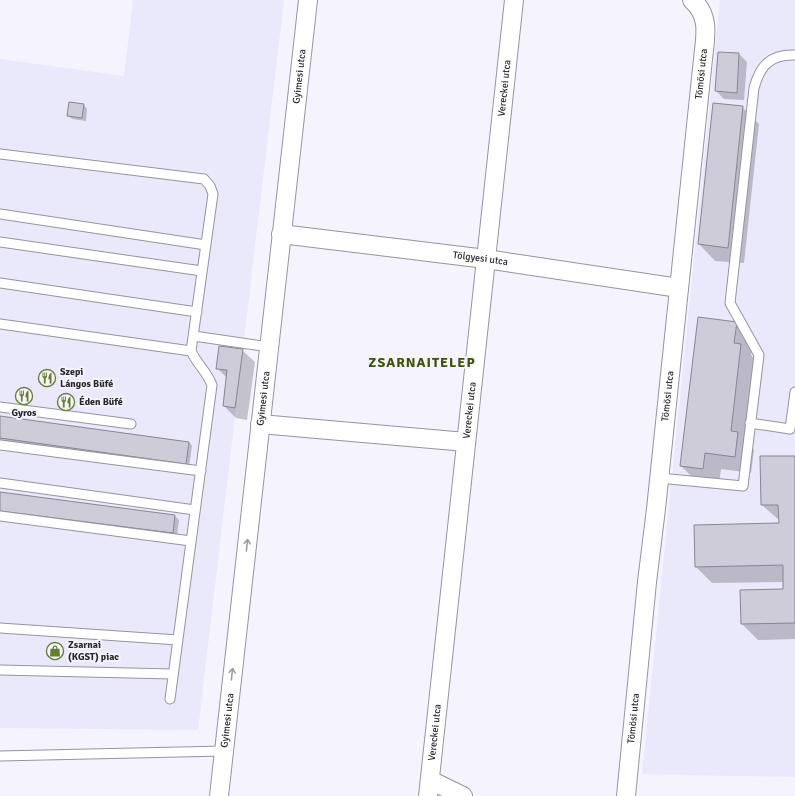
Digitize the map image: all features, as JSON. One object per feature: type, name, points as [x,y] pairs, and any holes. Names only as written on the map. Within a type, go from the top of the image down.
[{"type":"street","name":"Gyimesi utca","points":[[218,796],[308,0]]},
{"type":"street","name":"Vereckei utca","points":[[429,788],[514,0]]},
{"type":"street","name":"Tömösi utca","points":[[626,796],[706,22],[699,6],[692,0]]},
{"type":"street","name":"Tölgyesi utca","points":[[281,234],[486,259],[679,288]]},
{"type":"street","points":[[260,424],[466,442]]},
{"type":"street","points":[[429,788],[463,796]]},
{"type":"lane","points":[[659,478],[743,486],[759,355],[730,303],[754,88],[757,76],[765,65],[773,58],[785,54],[795,55]]},
{"type":"lane","points":[[0,154],[204,179],[210,186],[213,194],[191,351],[196,361],[208,374],[212,385],[170,699]]},
{"type":"lane","points":[[0,214],[206,245]]},
{"type":"lane","points":[[0,242],[202,271]]},
{"type":"lane","points":[[0,283],[197,312]]},
{"type":"lane","points":[[0,324],[191,351]]},
{"type":"lane","points":[[194,336],[269,347]]},
{"type":"lane","points":[[750,423],[790,429],[795,392]]},
{"type":"lane","points":[[0,407],[131,424]]},
{"type":"lane","points":[[0,445],[200,471]]},
{"type":"lane","points":[[0,484],[195,510]]},
{"type":"lane","points":[[0,516],[191,541]]},
{"type":"lane","points":[[0,628],[178,640]]},
{"type":"lane","points":[[0,670],[173,674]]},
{"type":"lane","points":[[0,756],[224,751]]},
{"type":"shaded area","points":[[133,0],[284,0],[198,730],[0,728],[0,59],[124,76]]},
{"type":"shaded area","points":[[720,0],[795,0],[795,777],[642,774]]},
{"type":"building","points":[[718,52],[739,53],[737,93],[715,91]]},
{"type":"building","points":[[69,102],[84,104],[82,118],[67,116]]},
{"type":"building","points":[[713,103],[743,106],[728,248],[698,244]]},
{"type":"building","points":[[698,317],[737,322],[734,343],[741,344],[731,431],[738,432],[735,457],[705,453],[703,469],[680,466]]},
{"type":"building","points":[[219,346],[243,349],[235,408],[223,406],[227,370],[216,369]]},
{"type":"building","points":[[0,416],[189,442],[186,464],[0,438]]},
{"type":"building","points":[[760,456],[795,456],[795,623],[741,624],[740,590],[783,589],[783,565],[695,567],[694,525],[779,523],[778,505],[761,505]]},
{"type":"building","points":[[0,492],[175,515],[173,533],[0,511]]},
{"type":"place","name":"Szepi Lángos Büfé","points":[[47,378]]},
{"type":"place","name":"Gyros","points":[[24,396]]},
{"type":"place","name":"Éden Büfé","points":[[66,402]]},
{"type":"place","name":"Zsarnai (KGST) piac","points":[[55,651]]},
{"type":"district","name":"ZSARNAITELEP","points":[[422,362]]}]
